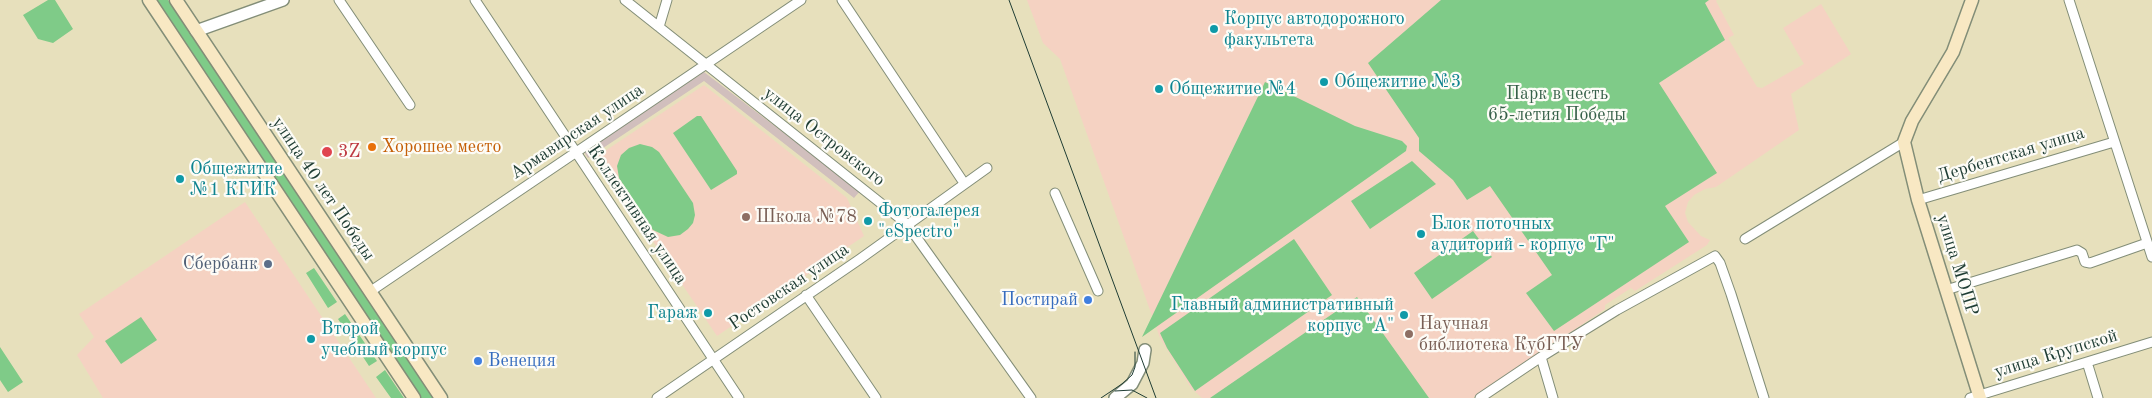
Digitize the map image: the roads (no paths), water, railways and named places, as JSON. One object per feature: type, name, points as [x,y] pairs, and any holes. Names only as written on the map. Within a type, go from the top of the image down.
[{"type":"main road","points":[[149,0],[414,398]]},
{"type":"main road","name":"улица 40 лет Победы","points":[[176,0],[441,398]]},
{"type":"main road","points":[[1904,142],[1912,121],[1953,52],[1972,0]]},
{"type":"main road","name":"улица МОПР","points":[[1904,142],[1918,200],[1976,397]]},
{"type":"street","points":[[196,31],[283,0]]},
{"type":"street","points":[[339,0],[410,105]]},
{"type":"street","name":"Коллективная улица","points":[[475,0],[739,398]]},
{"type":"street","name":"улица Островского","points":[[625,0],[907,224],[1031,398]]},
{"type":"street","points":[[659,26],[667,0]]},
{"type":"street","name":"Армавирская улица","points":[[370,291],[706,66],[801,0]]},
{"type":"street","points":[[842,0],[964,183]]},
{"type":"street","points":[[2069,0],[2152,257]]},
{"type":"street","points":[[1745,239],[1904,142]]},
{"type":"street","name":"Дербентская улица","points":[[1918,200],[2114,142]]},
{"type":"street","name":"Ростовская улица","points":[[657,398],[888,239],[987,168]]},
{"type":"street","points":[[1055,193],[1098,291]]},
{"type":"street","points":[[1946,290],[2077,250],[2082,254],[2085,262],[2090,263],[2147,243]]},
{"type":"street","points":[[1480,398],[1541,356],[1618,310],[1715,256],[1720,263],[1731,294],[1764,398]]},
{"type":"street","points":[[806,295],[876,398]]},
{"type":"street","name":"улица Крупской","points":[[1976,397],[2152,342]]},
{"type":"street","points":[[1115,398],[1132,384],[1143,363],[1145,350]]},
{"type":"street","points":[[1541,356],[1553,398]]},
{"type":"street","points":[[2087,362],[2098,398]]},
{"type":"tram line","points":[[1009,0],[1156,398]]},
{"type":"tram line","points":[[1101,398],[1132,375],[1135,367],[1135,352]]},
{"type":"tram line","points":[[1115,391],[1132,390],[1147,398]]},
{"type":"place","name":"Корпус автодорожного факультета","points":[[1214,29]]},
{"type":"place","name":"Общежитие №3","points":[[1324,82]]},
{"type":"place","name":"Общежитие №4","points":[[1159,89]]},
{"type":"place","name":"Хорошее место","points":[[372,147]]},
{"type":"place","name":"3Z","points":[[327,152]]},
{"type":"place","name":"Общежитие №1 КГИК","points":[[180,179]]},
{"type":"place","name":"Школа №78","points":[[746,217]]},
{"type":"place","name":"Фотогалерея \"eSpectro\"","points":[[868,221]]},
{"type":"place","name":"Блок поточных аудиторий - корпус \"Г\"","points":[[1421,234]]},
{"type":"place","name":"Сбербанк","points":[[268,264]]},
{"type":"place","name":"Постирай","points":[[1088,300]]},
{"type":"place","name":"Гараж","points":[[708,313]]},
{"type":"place","name":"Главный административный корпус \"А\"","points":[[1404,315]]},
{"type":"place","name":"Научная библиотека КубГТУ","points":[[1409,334]]},
{"type":"place","name":"Второй учебный корпус","points":[[311,339]]},
{"type":"place","name":"Венеция","points":[[478,361]]},
{"type":"park label","name":"Парк в честь 65-летия Победы","points":[[1557,104]]}]
